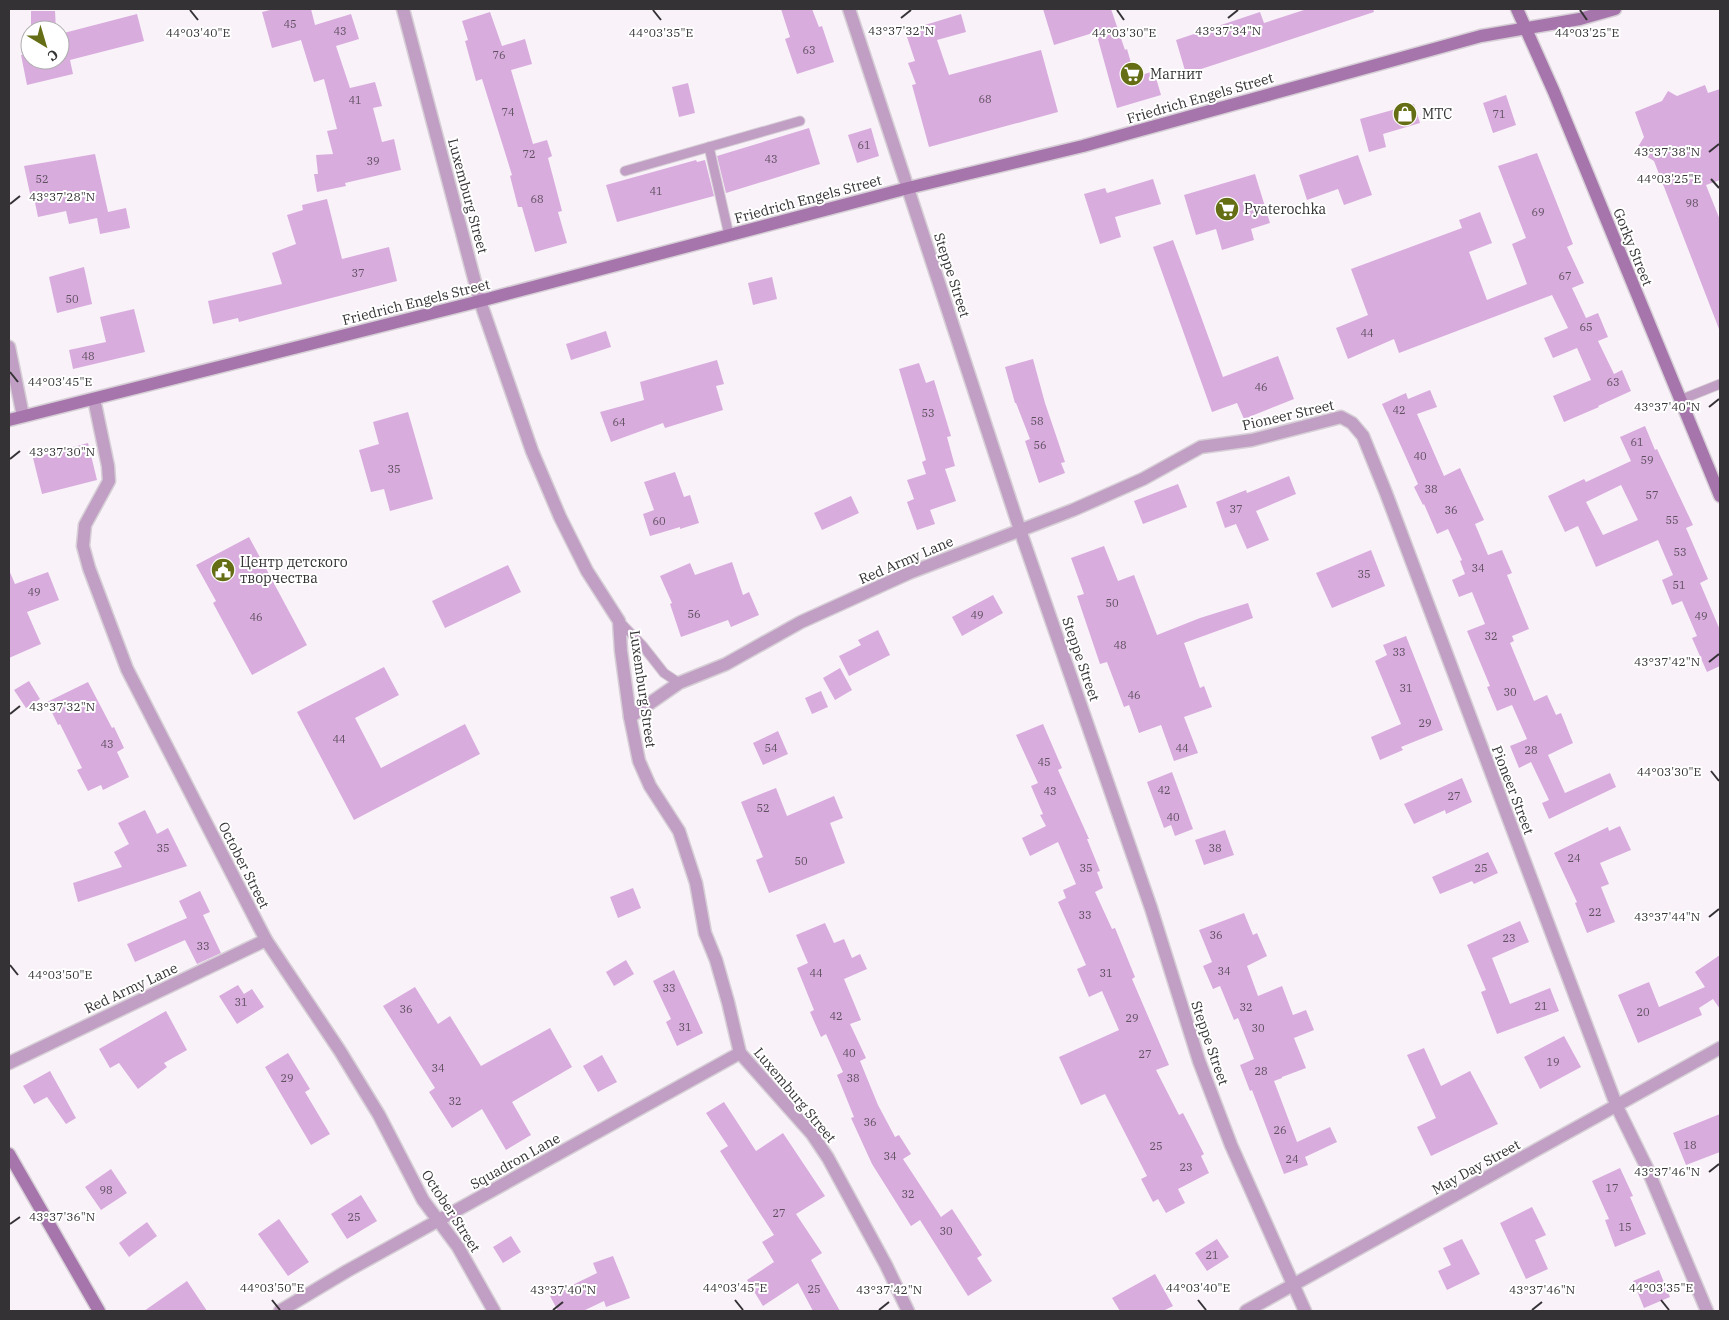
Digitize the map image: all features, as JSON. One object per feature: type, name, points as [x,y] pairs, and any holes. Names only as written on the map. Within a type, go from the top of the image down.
[{"type":"street","name":"Luxemburg Street","points":[[403,9],[480,301],[532,451],[587,571],[619,621],[630,717],[639,761],[650,786],[679,831],[696,883],[705,933],[716,960],[740,1053],[812,1134],[823,1150],[886,1265],[908,1311]]},
{"type":"street","name":"Steppe Street","points":[[849,9],[1020,530],[1151,908],[1199,1060],[1231,1145],[1306,1311]]},
{"type":"street","name":"Gorky Street","points":[[1517,9],[1554,92],[1720,496]]},
{"type":"street","name":"Friedrich Engels Street","points":[[9,420],[480,301],[908,188],[1083,146],[1482,36],[1580,19],[1615,9]]},
{"type":"street","points":[[9,347],[23,416]]},
{"type":"street","name":"October Street","points":[[94,399],[108,466],[109,481],[85,525],[83,546],[89,568],[127,669],[266,940],[340,1051],[379,1115],[423,1200],[458,1247],[494,1311]]},
{"type":"street","name":"Pioneer Street","points":[[1201,446],[1252,440],[1342,417],[1352,423],[1362,436],[1386,492],[1617,1107],[1647,1168],[1707,1311]]},
{"type":"street","name":"Red Army Lane","points":[[630,717],[680,683],[726,664],[801,622],[908,573],[1073,510],[1144,479],[1201,446]]},
{"type":"street","name":"Red Army Lane","points":[[9,1063],[266,940]]},
{"type":"street","name":"May Day Street","points":[[1246,1311],[1617,1107],[1720,1048]]},
{"type":"street","name":"Squadron Lane","points":[[280,1311],[438,1220],[740,1053]]},
{"type":"street","points":[[9,1154],[99,1311]]},
{"type":"lane","points":[[625,171],[800,121]]},
{"type":"lane","points":[[708,148],[729,236]]},
{"type":"lane","points":[[1680,400],[1720,384]]},
{"type":"lane","points":[[619,621],[642,645],[664,673],[680,683]]},
{"type":"building","points":[[274,9],[311,9],[315,25],[351,14],[359,39],[336,46],[350,88],[375,82],[382,106],[373,108],[382,142],[394,139],[401,170],[345,183],[346,186],[317,192],[314,174],[318,174],[316,155],[333,154],[327,131],[337,129],[324,79],[314,82],[301,40],[272,48],[262,12]]},
{"type":"building","points":[[781,9],[812,9],[819,27],[822,26],[834,62],[797,74],[785,39],[790,37]]},
{"type":"building","points":[[1043,9],[1111,9],[1125,50],[1127,49],[1135,77],[1154,71],[1161,95],[1117,108],[1096,32],[1054,45]]},
{"type":"building","points":[[1307,9],[1373,9],[1374,12],[1186,74],[1176,40],[1260,12],[1264,23]]},
{"type":"building","points":[[31,11],[55,11],[55,20],[31,20]]},
{"type":"building","points":[[490,12],[502,46],[525,39],[532,64],[511,70],[533,144],[547,140],[552,156],[548,158],[562,211],[558,212],[567,243],[535,252],[522,207],[518,207],[510,176],[512,175],[482,79],[476,81],[465,41],[468,40],[462,21]]},
{"type":"building","points":[[137,14],[144,41],[70,60],[70,31]]},
{"type":"building","points":[[961,14],[966,32],[937,40],[949,75],[1041,50],[1058,112],[929,147],[912,85],[916,84],[908,63],[915,61],[905,31]]},
{"type":"building","points":[[70,60],[73,74],[27,85],[24,70],[70,70]]},
{"type":"building","points":[[688,83],[695,113],[679,117],[672,87]]},
{"type":"building","points":[[1705,85],[1708,93],[1720,89],[1720,180],[1706,185],[1720,220],[1720,329],[1654,161],[1636,150],[1644,137],[1635,112],[1662,101],[1668,91],[1677,96]]},
{"type":"building","points":[[1506,95],[1516,125],[1493,133],[1483,103]]},
{"type":"building","points":[[1414,104],[1420,123],[1383,134],[1386,147],[1369,152],[1360,119]]},
{"type":"building","points":[[809,128],[820,164],[726,193],[717,156]]},
{"type":"building","points":[[871,128],[879,156],[857,163],[848,135]]},
{"type":"building","points":[[1537,153],[1573,244],[1567,247],[1584,283],[1572,288],[1586,318],[1598,313],[1608,337],[1598,341],[1614,374],[1622,370],[1631,391],[1564,422],[1553,396],[1591,380],[1577,348],[1553,358],[1544,338],[1568,328],[1552,295],[1399,353],[1394,339],[1348,359],[1336,328],[1368,315],[1351,269],[1462,228],[1459,220],[1480,212],[1492,243],[1469,252],[1487,300],[1527,284],[1512,244],[1526,238],[1498,166]]},
{"type":"building","points":[[95,154],[108,212],[126,208],[130,228],[100,234],[97,218],[69,224],[66,211],[38,217],[34,198],[31,198],[24,166]]},
{"type":"building","points":[[1358,155],[1372,195],[1344,205],[1338,189],[1307,200],[1299,175]]},
{"type":"building","points":[[696,160],[697,162],[705,160],[714,196],[617,222],[606,185]]},
{"type":"building","name":"Pyaterochka","points":[[1255,174],[1270,223],[1251,229],[1254,240],[1222,250],[1216,229],[1196,235],[1184,195]]},
{"type":"building","points":[[1153,179],[1161,204],[1115,217],[1121,237],[1100,244],[1084,194],[1105,188],[1107,193]]},
{"type":"building","points":[[327,199],[342,259],[389,247],[397,281],[239,322],[238,318],[213,324],[208,301],[282,284],[272,253],[296,244],[287,215],[303,210],[302,205]]},
{"type":"building","points":[[1173,240],[1223,377],[1278,356],[1294,399],[1244,419],[1237,403],[1212,412],[1153,247]]},
{"type":"building","points":[[84,267],[92,304],[57,313],[49,277]]},
{"type":"building","points":[[772,277],[777,299],[753,305],[748,283]]},
{"type":"building","points":[[134,309],[145,352],[73,369],[69,350],[106,342],[100,317]]},
{"type":"building","points":[[606,331],[611,347],[571,360],[566,344]]},
{"type":"building","points":[[1033,359],[1045,403],[1065,462],[1061,463],[1065,473],[1039,483],[1025,441],[1030,439],[1015,403],[1005,367]]},
{"type":"building","points":[[717,360],[724,384],[716,386],[723,410],[665,428],[663,423],[611,442],[600,412],[644,400],[640,382]]},
{"type":"building","points":[[919,363],[926,383],[934,380],[951,436],[947,437],[955,466],[945,469],[956,501],[930,510],[935,524],[917,530],[907,502],[914,499],[907,480],[926,474],[922,462],[926,460],[899,369]]},
{"type":"building","points":[[1430,390],[1437,407],[1417,414],[1444,476],[1460,468],[1484,520],[1475,524],[1488,555],[1502,550],[1512,573],[1507,575],[1529,629],[1512,636],[1514,641],[1510,643],[1534,701],[1547,695],[1556,715],[1561,713],[1573,743],[1548,755],[1565,793],[1610,773],[1616,787],[1549,819],[1542,803],[1549,800],[1531,762],[1519,768],[1510,746],[1527,739],[1512,705],[1497,711],[1487,687],[1490,686],[1467,631],[1485,624],[1472,592],[1459,597],[1452,580],[1465,574],[1460,561],[1462,560],[1448,529],[1437,534],[1424,504],[1414,487],[1418,484],[1382,404],[1406,393],[1408,399]]},
{"type":"building","points":[[408,412],[433,499],[390,511],[384,489],[371,492],[359,450],[379,444],[373,422]]},
{"type":"building","points":[[1645,426],[1693,525],[1686,528],[1708,579],[1700,583],[1720,630],[1720,666],[1707,672],[1692,638],[1697,636],[1682,601],[1672,605],[1662,580],[1673,575],[1658,540],[1596,567],[1578,526],[1565,532],[1548,496],[1584,479],[1586,482],[1631,461],[1620,437]],"holes":[[[1621,485],[1638,520],[1603,535],[1586,502]]]},
{"type":"building","points":[[88,443],[97,480],[42,494],[33,458]]},
{"type":"building","points":[[675,472],[684,497],[690,495],[699,523],[650,536],[643,514],[654,510],[644,482]]},
{"type":"building","points":[[1289,476],[1296,494],[1256,511],[1269,540],[1247,549],[1236,524],[1225,528],[1216,502],[1246,490],[1247,493]]},
{"type":"building","points":[[1178,484],[1187,507],[1143,524],[1134,501]]},
{"type":"building","points":[[851,496],[859,513],[822,530],[814,513]]},
{"type":"building","points":[[249,537],[307,645],[252,675],[213,603],[216,601],[196,565]]},
{"type":"building","points":[[1104,546],[1118,581],[1134,575],[1157,635],[1200,618],[1248,603],[1253,618],[1184,643],[1200,688],[1204,686],[1212,707],[1184,717],[1198,753],[1174,761],[1161,725],[1139,733],[1129,705],[1124,707],[1107,662],[1100,664],[1077,596],[1084,594],[1071,558]]},
{"type":"building","points":[[1371,550],[1385,586],[1332,608],[1316,573]]},
{"type":"building","points":[[732,562],[743,595],[749,592],[759,615],[731,627],[728,620],[681,637],[670,604],[672,603],[660,576],[690,563],[695,575]]},
{"type":"building","points":[[508,565],[521,592],[445,628],[432,601]]},
{"type":"building","points":[[9,570],[15,584],[48,572],[59,600],[27,612],[41,644],[9,658]]},
{"type":"building","points":[[993,595],[1003,613],[962,636],[952,617]]},
{"type":"building","points":[[878,630],[890,655],[849,676],[839,656],[861,645],[858,640]]},
{"type":"building","points":[[1406,636],[1443,730],[1401,747],[1403,750],[1380,760],[1371,737],[1401,724],[1375,661],[1387,655],[1383,645]]},
{"type":"building","points":[[384,667],[399,695],[355,718],[381,768],[465,724],[480,754],[354,820],[297,712]]},
{"type":"building","points":[[840,668],[852,690],[835,700],[823,678]]},
{"type":"building","points":[[29,681],[40,699],[26,708],[14,690]]},
{"type":"building","points":[[88,682],[124,748],[117,752],[129,777],[103,790],[101,785],[88,791],[77,770],[82,768],[47,702]]},
{"type":"building","points":[[821,691],[828,707],[812,714],[805,698]]},
{"type":"building","points":[[1043,724],[1062,768],[1058,770],[1089,839],[1087,839],[1100,871],[1097,872],[1103,888],[1095,892],[1112,929],[1115,928],[1135,977],[1132,979],[1169,1065],[1156,1070],[1179,1115],[1183,1113],[1204,1154],[1201,1156],[1209,1173],[1178,1189],[1185,1203],[1166,1213],[1158,1199],[1153,1202],[1141,1179],[1147,1176],[1105,1094],[1081,1105],[1059,1057],[1119,1030],[1102,991],[1089,997],[1077,969],[1086,965],[1058,902],[1066,898],[1063,890],[1076,884],[1058,842],[1030,856],[1022,838],[1046,826],[1040,815],[1043,814],[1031,786],[1038,783],[1016,735]]},
{"type":"building","points":[[778,731],[788,754],[763,765],[753,743]]},
{"type":"building","points":[[1172,772],[1193,829],[1175,836],[1171,825],[1164,828],[1147,782]]},
{"type":"building","points":[[1462,778],[1472,802],[1446,814],[1445,810],[1414,824],[1404,804]]},
{"type":"building","points":[[776,788],[787,816],[834,796],[843,818],[830,823],[845,863],[769,893],[756,860],[763,857],[741,802]]},
{"type":"building","points":[[145,810],[157,834],[168,828],[187,866],[78,902],[73,883],[122,867],[114,852],[129,844],[118,823]]},
{"type":"building","points":[[1620,826],[1631,850],[1600,863],[1609,884],[1601,887],[1615,922],[1587,933],[1575,903],[1577,902],[1554,853],[1608,827],[1609,831]]},
{"type":"building","points":[[1225,830],[1234,855],[1204,865],[1195,840]]},
{"type":"building","points":[[1488,852],[1498,873],[1474,884],[1472,881],[1440,894],[1432,877]]},
{"type":"building","points":[[633,888],[641,908],[618,918],[610,897]]},
{"type":"building","points":[[200,891],[210,912],[203,915],[221,953],[197,964],[185,940],[135,962],[127,944],[187,918],[179,901]]},
{"type":"building","points":[[1244,913],[1253,935],[1257,933],[1267,956],[1247,966],[1258,996],[1282,986],[1293,1015],[1306,1010],[1314,1030],[1294,1038],[1306,1068],[1274,1081],[1297,1142],[1330,1127],[1337,1142],[1305,1157],[1308,1165],[1284,1174],[1252,1090],[1250,1091],[1240,1065],[1254,1059],[1238,1018],[1234,1020],[1220,986],[1213,989],[1203,966],[1212,962],[1199,930]]},
{"type":"building","points":[[1520,921],[1529,942],[1492,958],[1510,1004],[1550,988],[1559,1011],[1497,1034],[1481,992],[1486,990],[1467,945]]},
{"type":"building","points":[[825,923],[834,943],[844,939],[852,958],[860,954],[867,969],[844,979],[861,1020],[850,1024],[866,1058],[860,1061],[878,1105],[895,1137],[899,1135],[911,1154],[903,1159],[941,1217],[952,1209],[982,1255],[977,1258],[992,1281],[968,1296],[920,1220],[911,1226],[872,1164],[851,1118],[854,1117],[837,1075],[843,1072],[826,1034],[821,1037],[810,1012],[814,1010],[797,968],[808,963],[796,935]]},
{"type":"building","points":[[1720,955],[1720,1009],[1713,999],[1699,1008],[1702,1015],[1638,1043],[1618,995],[1649,982],[1659,1007],[1705,987],[1695,972]]},
{"type":"building","points":[[626,960],[634,974],[614,986],[606,972]]},
{"type":"building","points":[[674,970],[703,1033],[677,1046],[666,1022],[671,1019],[653,981]]},
{"type":"building","points":[[238,985],[244,994],[252,989],[264,1007],[237,1024],[219,996]]},
{"type":"building","points":[[415,987],[438,1024],[450,1016],[481,1066],[550,1028],[572,1067],[512,1102],[531,1135],[506,1150],[482,1109],[452,1128],[429,1092],[435,1088],[383,1006]]},
{"type":"building","points":[[166,1011],[187,1050],[164,1063],[167,1067],[138,1089],[119,1063],[110,1068],[99,1049]]},
{"type":"building","points":[[1564,1036],[1581,1067],[1540,1089],[1524,1057]]},
{"type":"building","points":[[1424,1048],[1441,1086],[1470,1071],[1498,1124],[1431,1156],[1417,1127],[1436,1118],[1407,1055]]},
{"type":"building","points":[[288,1053],[310,1089],[305,1092],[330,1134],[311,1145],[265,1067]]},
{"type":"building","points":[[602,1055],[617,1082],[598,1092],[583,1066]]},
{"type":"building","points":[[50,1071],[76,1118],[66,1124],[47,1097],[34,1104],[23,1086]]},
{"type":"building","points":[[724,1102],[756,1151],[783,1133],[825,1196],[796,1214],[822,1253],[811,1260],[840,1311],[813,1311],[798,1283],[763,1306],[747,1280],[774,1262],[762,1242],[774,1235],[720,1151],[728,1146],[706,1113]]},
{"type":"building","points":[[1720,1114],[1720,1152],[1686,1165],[1673,1133]]},
{"type":"building","points":[[1620,1168],[1633,1196],[1630,1197],[1646,1234],[1615,1247],[1605,1220],[1609,1219],[1592,1181]]},
{"type":"building","points":[[111,1169],[127,1193],[101,1210],[85,1187]]},
{"type":"building","points":[[361,1195],[377,1221],[347,1239],[331,1214]]},
{"type":"building","points":[[1532,1207],[1546,1235],[1535,1240],[1548,1269],[1526,1279],[1500,1223]]},
{"type":"building","points":[[279,1219],[309,1262],[288,1276],[258,1234]]},
{"type":"building","points":[[147,1222],[157,1236],[129,1257],[119,1243]]},
{"type":"building","points":[[511,1236],[521,1252],[503,1263],[493,1247]]},
{"type":"building","points":[[1217,1239],[1229,1257],[1207,1271],[1195,1253]]},
{"type":"building","points":[[1462,1239],[1480,1274],[1447,1290],[1438,1271],[1451,1265],[1443,1248]]},
{"type":"building","points":[[613,1256],[630,1298],[606,1307],[604,1301],[583,1311],[558,1311],[550,1296],[597,1273],[593,1263]]},
{"type":"building","points":[[1659,1270],[1670,1297],[1644,1308],[1633,1281]]},
{"type":"building","points":[[1155,1274],[1173,1306],[1163,1311],[1120,1311],[1112,1298]]},
{"type":"building","points":[[187,1281],[207,1311],[144,1311]]},
{"type":"place","name":"Магнит","points":[[1132,74]]},
{"type":"place","name":"МТС","points":[[1405,114]]},
{"type":"place","name":"Pyaterochka","points":[[1227,209]]},
{"type":"place","name":"Центр детского творчества","points":[[223,570]]}]
